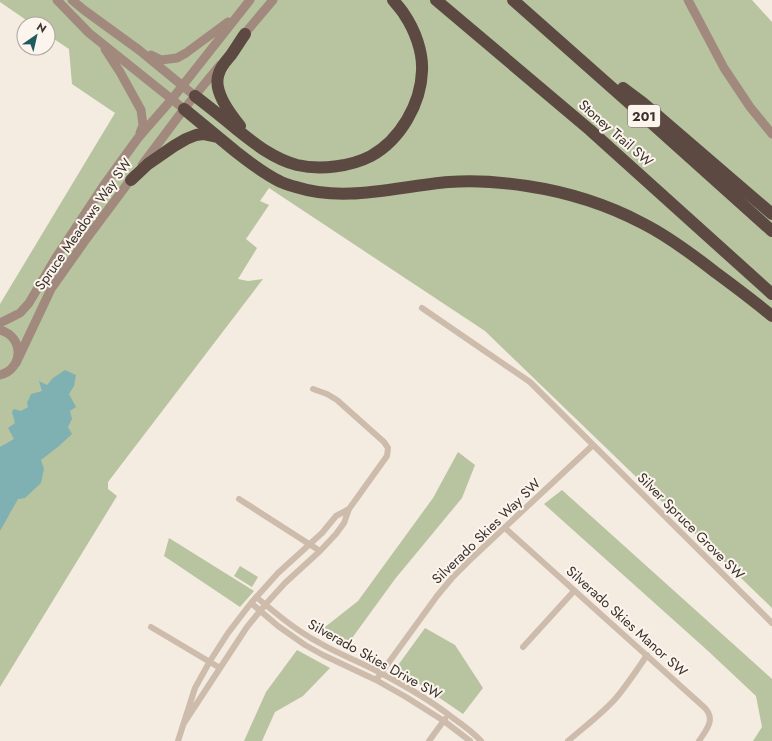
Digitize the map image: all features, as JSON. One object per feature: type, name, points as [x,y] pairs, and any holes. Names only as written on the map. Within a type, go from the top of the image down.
[{"type":"highway","points":[[195,96],[268,153],[281,159],[310,167],[325,168],[343,165],[370,156],[384,147],[393,138],[413,110],[418,98],[422,71],[418,43],[405,15],[393,0]]},
{"type":"highway","name":"Stoney Trail SW","points":[[436,0],[590,130],[772,294]]},
{"type":"highway","points":[[514,1],[643,103],[772,214]]},
{"type":"highway","name":"201","points":[[514,1],[772,231]]},
{"type":"highway","points":[[245,34],[219,71],[217,88],[228,108],[253,142]]},
{"type":"highway","points":[[184,109],[262,171],[282,182],[303,189],[326,193],[374,192],[448,182],[474,181],[527,186],[575,196],[618,211],[642,223],[687,250],[772,316]]},
{"type":"highway","points":[[131,180],[148,164],[186,139],[203,134],[218,137]]},
{"type":"main road","points":[[57,0],[89,33],[184,109]]},
{"type":"main road","points":[[72,0],[139,50],[195,96]]},
{"type":"main road","points":[[139,50],[161,60],[177,58],[219,29],[242,10],[250,0]]},
{"type":"main road","name":"Spruce Meadows Way SW","points":[[16,363],[51,289],[87,238],[184,109],[273,0]]},
{"type":"main road","points":[[688,0],[724,68],[750,107],[772,134]]},
{"type":"main road","name":"Spruce Meadows Way SW","points":[[0,324],[20,313],[29,303],[108,179],[138,138],[172,99],[242,10]]},
{"type":"main road","points":[[99,41],[120,72],[142,110],[143,125],[138,138]]},
{"type":"main road","points":[[0,330],[9,334],[15,340],[18,347],[16,363],[11,370],[2,375]]},
{"type":"street","name":"Silver Spruce Grove SW","points":[[422,308],[530,382],[772,624]]},
{"type":"street","points":[[184,723],[247,627],[286,583],[336,534],[344,522],[349,509],[388,454],[388,448],[384,442],[341,403],[327,394],[313,389]]},
{"type":"street","name":"Silverado Skies Way SW","points":[[376,680],[437,596],[452,578],[593,445]]},
{"type":"street","points":[[239,499],[320,550]]},
{"type":"street","points":[[178,741],[195,688],[228,633],[256,597],[278,573],[310,545],[336,516],[349,509]]},
{"type":"street","name":"Silverado Skies Manor SW","points":[[504,528],[708,711],[710,723],[699,741]]},
{"type":"street","points":[[523,648],[574,590]]},
{"type":"street","name":"Silverado Skies Drive SW","points":[[256,597],[282,619],[317,642],[343,656],[381,673],[415,692],[449,714],[474,733],[481,741]]},
{"type":"street","name":"Silverado Skies Drive SW","points":[[251,603],[278,626],[305,645],[376,680],[406,697],[444,721],[470,741]]},
{"type":"street","points":[[151,627],[220,668]]},
{"type":"street","points":[[568,741],[616,698],[647,655]]},
{"type":"street","points":[[429,741],[449,714]]},
{"type":"green space","points":[[0,0],[752,0],[772,22],[772,608],[485,331],[269,188],[260,201],[269,205],[246,239],[257,248],[238,279],[248,281],[263,279],[108,482],[108,489],[117,496],[0,687],[0,304],[115,113],[72,84],[69,49],[56,40],[56,16],[20,16],[0,2]]},
{"type":"green space","points":[[458,452],[475,465],[462,498],[395,579],[347,645],[320,631],[358,601],[433,498]]},
{"type":"green space","points":[[562,490],[772,679],[772,741],[753,741],[762,727],[756,696],[707,650],[544,504]]},
{"type":"green space","points":[[169,538],[254,591],[240,607],[164,556]]},
{"type":"green space","points":[[240,566],[258,577],[252,587],[234,576]]},
{"type":"green space","points":[[425,628],[455,645],[483,688],[463,714],[396,668]]},
{"type":"green space","points":[[297,650],[330,668],[303,696],[275,712],[262,741],[244,741],[266,692]]},
{"type":"water","points":[[65,370],[76,375],[74,386],[69,394],[76,407],[70,411],[72,419],[68,427],[72,434],[41,460],[44,469],[41,483],[25,498],[18,499],[0,531],[0,447],[14,439],[8,428],[15,423],[12,412],[14,409],[21,411],[28,407],[27,403],[31,394],[42,391],[39,381],[47,385],[53,378]]}]
